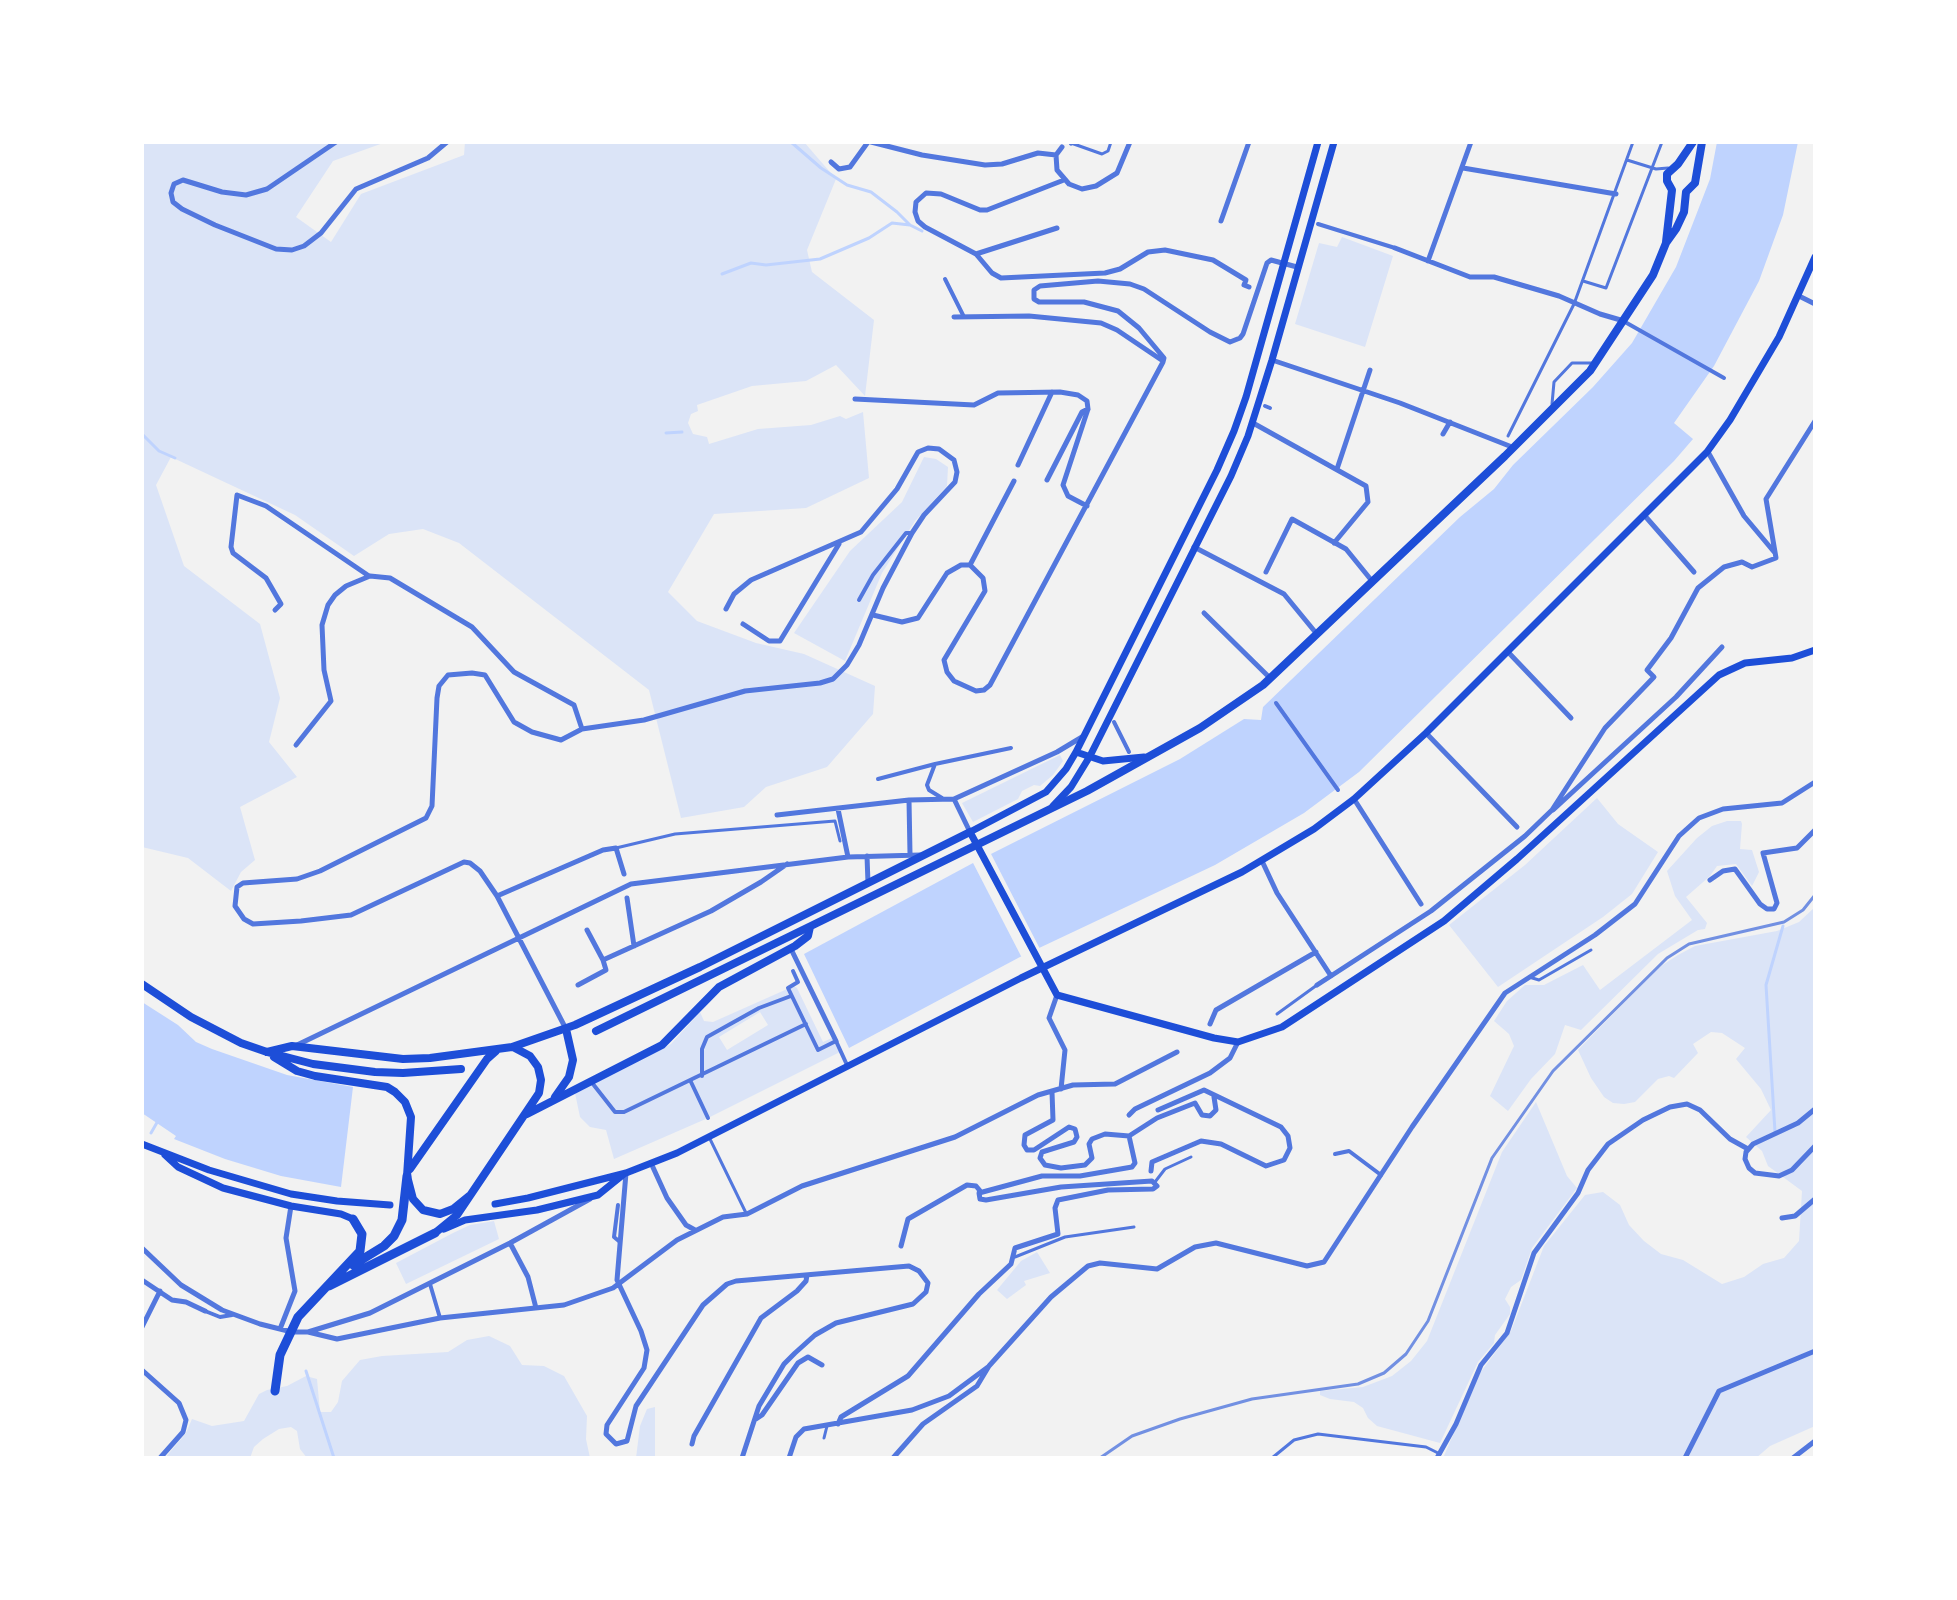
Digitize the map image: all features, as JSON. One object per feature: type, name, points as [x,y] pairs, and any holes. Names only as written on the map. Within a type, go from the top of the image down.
[{"type":"highway","points":[[334,1277],[384,1246],[394,1236],[402,1220],[408,1175]]},
{"type":"highway","points":[[275,1391],[280,1355],[298,1317],[357,1256],[362,1246],[360,1229],[353,1219]]},
{"type":"highway","points":[[323,1290],[435,1233]]},
{"type":"main road","points":[[267,1052],[292,1046],[403,1059],[430,1058],[512,1047],[566,1029],[700,967],[1046,792],[1076,752],[1230,441],[1246,397],[1318,142]]},
{"type":"main road","points":[[1051,807],[1071,787],[1090,756],[1231,476],[1272,360],[1334,142]]},
{"type":"main road","points":[[1666,243],[1672,190],[1667,174],[1693,142]]},
{"type":"main road","points":[[596,1031],[978,848],[996,834],[1087,791],[1200,728],[1271,679],[1513,448],[1595,363],[1653,275],[1666,243],[1684,212],[1686,192],[1695,183],[1702,142]]},
{"type":"main road","points":[[1675,166],[1690,167],[1695,175]]},
{"type":"main road","points":[[1672,190],[1686,192]]},
{"type":"main road","points":[[495,1204],[626,1173],[709,1137],[847,1065],[1262,861],[1314,829],[1354,799],[1426,733],[1707,452],[1766,360],[1815,257]]},
{"type":"main road","points":[[970,832],[1057,995],[1238,1042],[1282,1027],[1444,921],[1517,859],[1719,675],[1745,663],[1792,658],[1815,650]]},
{"type":"main road","points":[[1076,752],[1103,761],[1149,756]]},
{"type":"main road","points":[[527,1114],[662,1045],[719,987],[791,948],[808,936],[810,927]]},
{"type":"main road","points":[[142,984],[191,1017],[241,1043],[267,1052],[313,1064],[375,1072],[461,1069]]},
{"type":"main road","points":[[552,1100],[572,1068],[573,1050],[566,1029]]},
{"type":"main road","points":[[435,1233],[457,1215],[539,1093],[540,1073],[530,1056],[512,1047]]},
{"type":"main road","points":[[408,1175],[487,1059],[498,1049]]},
{"type":"main road","points":[[267,1052],[297,1071],[387,1087],[395,1092],[405,1102],[411,1117],[408,1175],[413,1199],[428,1213],[440,1214],[453,1209],[469,1196]]},
{"type":"main road","points":[[142,1144],[209,1170],[291,1194],[390,1205]]},
{"type":"main road","points":[[162,1152],[178,1167],[206,1182],[291,1206],[341,1214],[353,1219]]},
{"type":"main road","points":[[435,1233],[465,1220],[537,1210],[598,1195],[626,1173]]},
{"type":"street","points":[[336,142],[267,189],[246,195],[222,192],[183,180],[174,184],[171,193],[173,202],[182,209],[276,249],[292,250],[304,246],[321,233],[356,189],[428,158],[447,142]]},
{"type":"street","points":[[831,162],[839,169],[850,167],[870,142],[922,155],[985,165],[1002,164],[1038,153],[1056,155]]},
{"type":"street","points":[[1062,147],[1056,155],[1057,170],[1064,180],[1082,189],[1113,177],[1120,169],[1130,142]]},
{"type":"street","points":[[1221,221],[1249,142]]},
{"type":"street","points":[[1428,261],[1471,142]]},
{"type":"street","points":[[1463,168],[1616,194]]},
{"type":"street","points":[[1064,180],[987,210],[941,194],[922,195],[915,207],[918,221],[976,254],[992,273],[1001,278],[1105,273],[1120,269],[1148,252],[1174,251],[1213,260],[1246,280],[1244,285],[1249,287]]},
{"type":"street","points":[[1318,224],[1470,277],[1494,277],[1559,296],[1624,321],[1724,378]]},
{"type":"street","points":[[976,254],[1057,228]]},
{"type":"street","points":[[1388,253],[1393,248]]},
{"type":"street","points":[[873,615],[902,622],[918,618],[947,573],[956,566],[970,565],[983,578],[985,591],[944,660],[947,672],[954,681],[976,691],[990,685],[1163,362],[1164,358],[1139,328],[1118,311],[1084,302],[1039,302],[1033,296],[1034,290],[1040,286],[1106,281],[1130,284],[1144,289],[1230,342],[1243,334],[1267,263],[1271,260],[1297,267]]},
{"type":"street","points":[[1105,273],[1106,281]]},
{"type":"street","points":[[945,279],[964,317]]},
{"type":"street","points":[[1799,296],[1815,304]]},
{"type":"street","points":[[954,317],[1029,316],[1101,323],[1117,330],[1163,362]]},
{"type":"street","points":[[1272,360],[1363,390],[1513,448]]},
{"type":"street","points":[[1337,469],[1370,370]]},
{"type":"street","points":[[1018,465],[1052,392]]},
{"type":"street","points":[[855,399],[974,405],[998,393],[1078,395],[1087,401],[1088,409],[1063,485],[1068,496],[1087,506]]},
{"type":"street","points":[[1047,480],[1082,412],[1088,409]]},
{"type":"street","points":[[1552,810],[1605,728],[1654,677],[1647,670],[1671,638],[1698,588],[1724,567],[1742,562],[1752,567],[1774,560],[1776,554],[1766,499],[1815,421]]},
{"type":"street","points":[[1252,422],[1366,486],[1368,502],[1334,543]]},
{"type":"street","points":[[1443,434],[1450,422]]},
{"type":"street","points":[[566,1029],[497,896],[480,871],[470,863],[464,862],[351,915],[253,924],[238,913],[237,887],[243,883],[297,879],[320,871],[426,818],[432,806],[437,698],[439,686],[448,675],[485,675],[514,722],[532,732],[561,740],[582,729],[644,720],[745,691],[827,681],[841,673],[851,660],[912,533],[924,515],[952,487],[957,477],[954,460],[939,449],[928,448],[918,452],[909,470],[867,526],[839,543],[751,580],[734,594],[726,609]]},
{"type":"street","points":[[1707,452],[1744,516],[1776,554]]},
{"type":"street","points":[[970,565],[1014,481]]},
{"type":"street","points":[[275,610],[281,604],[266,578],[233,553],[231,547],[237,495],[266,506],[370,576],[390,578],[472,627],[514,672],[574,705],[582,729]]},
{"type":"street","points":[[1645,516],[1694,572]]},
{"type":"street","points":[[1266,572],[1292,519],[1346,549],[1372,581]]},
{"type":"street","points":[[859,600],[873,575],[906,533],[912,533]]},
{"type":"street","points":[[743,624],[769,641],[780,641],[839,543]]},
{"type":"street","points":[[1194,547],[1284,594],[1317,634]]},
{"type":"street","points":[[296,745],[331,701],[324,670],[322,625],[328,605],[346,586],[370,576]]},
{"type":"street","points":[[1204,613],[1271,679]]},
{"type":"street","points":[[1317,985],[1431,911],[1525,836],[1676,697],[1722,647]]},
{"type":"street","points":[[1508,652],[1571,718]]},
{"type":"street","points":[[1276,703],[1338,790]]},
{"type":"street","points":[[1114,722],[1129,752]]},
{"type":"street","points":[[1426,733],[1517,827]]},
{"type":"street","points":[[777,815],[909,800],[954,799],[1083,737]]},
{"type":"street","points":[[878,779],[1011,748]]},
{"type":"street","points":[[1057,752],[1076,752]]},
{"type":"street","points":[[935,764],[927,785],[929,790],[942,798]]},
{"type":"street","points":[[789,1458],[796,1437],[811,1427],[912,1410],[957,1391],[989,1366],[1051,1297],[1088,1266],[1100,1263],[1157,1269],[1200,1245],[1216,1243],[1295,1264],[1320,1265],[1330,1256],[1500,999],[1514,985],[1595,935],[1635,904],[1679,836],[1699,818],[1723,809],[1782,803],[1815,782]]},
{"type":"street","points":[[954,799],[970,832]]},
{"type":"street","points":[[1354,799],[1421,904]]},
{"type":"street","points":[[909,800],[910,854]]},
{"type":"street","points":[[838,809],[848,857]]},
{"type":"street","points":[[1710,880],[1723,871],[1735,869],[1760,904],[1774,909],[1777,903],[1763,853],[1797,848],[1815,830]]},
{"type":"street","points":[[497,896],[603,850],[616,848],[624,874]]},
{"type":"street","points":[[292,1046],[631,884],[848,857],[925,855]]},
{"type":"street","points":[[867,856],[868,884]]},
{"type":"street","points":[[1262,861],[1277,893],[1331,976]]},
{"type":"street","points":[[603,960],[711,911],[788,863]]},
{"type":"street","points":[[627,898],[634,946]]},
{"type":"street","points":[[578,985],[606,970],[587,930]]},
{"type":"street","points":[[791,948],[847,1065]]},
{"type":"street","points":[[1210,1024],[1216,1010],[1316,952]]},
{"type":"street","points":[[793,971],[798,982],[788,988],[818,1050],[836,1041]]},
{"type":"street","points":[[1057,995],[1049,1018],[1065,1050],[1061,1089]]},
{"type":"street","points":[[702,1076],[702,1049],[707,1037],[759,1008],[791,996]]},
{"type":"street","points":[[593,1084],[615,1112],[620,1113],[691,1082],[806,1024]]},
{"type":"street","points":[[1129,1115],[1135,1109],[1210,1073],[1230,1058],[1238,1042]]},
{"type":"street","points":[[142,1248],[181,1285],[232,1315],[280,1329],[337,1339],[440,1318],[564,1305],[618,1285],[677,1240],[723,1217],[747,1214],[802,1186],[955,1137],[1038,1095],[1089,1083],[1115,1084],[1177,1052]]},
{"type":"street","points":[[691,1082],[708,1118]]},
{"type":"street","points":[[1151,1171],[1152,1162],[1201,1141],[1221,1144],[1266,1166],[1284,1160],[1290,1148],[1286,1131],[1263,1117],[1200,1090],[1158,1110]]},
{"type":"street","points":[[1052,1092],[1053,1120],[1025,1135],[1024,1145],[1027,1150],[1036,1149],[1069,1127],[1075,1129],[1077,1137],[1074,1142],[1042,1152],[1040,1158],[1045,1165],[1061,1168],[1085,1165],[1092,1158],[1090,1141],[1105,1134],[1129,1136],[1157,1118],[1195,1103],[1202,1115],[1210,1116],[1216,1106],[1213,1095]]},
{"type":"street","points":[[1438,1456],[1456,1424],[1481,1365],[1507,1333],[1534,1253],[1578,1193],[1588,1170],[1608,1144],[1643,1120],[1670,1107],[1687,1104],[1700,1110],[1730,1139],[1748,1149]]},
{"type":"street","points":[[1815,1109],[1798,1123],[1748,1149],[1745,1159],[1749,1168],[1763,1176],[1779,1176],[1792,1170],[1815,1146]]},
{"type":"street","points":[[981,1192],[1042,1176],[1080,1176],[1132,1167],[1135,1163],[1129,1136]]},
{"type":"street","points":[[1335,1154],[1349,1151],[1381,1175]]},
{"type":"street","points":[[651,1163],[667,1198],[686,1225],[696,1230]]},
{"type":"street","points":[[626,1173],[618,1285],[647,1350],[644,1368],[607,1425],[608,1438],[620,1445],[630,1436],[636,1406],[703,1305],[714,1294],[736,1281],[909,1266],[922,1274],[927,1288],[913,1304],[847,1319],[815,1335],[784,1364],[765,1395],[742,1458]]},
{"type":"street","points":[[838,1424],[841,1417],[908,1376],[979,1294],[1010,1265],[1016,1247],[1060,1232],[1055,1203],[1061,1198],[1108,1190],[1153,1189],[1157,1186],[1155,1182],[1061,1187],[986,1200],[979,1196],[981,1192],[976,1186],[967,1185],[908,1219],[901,1246]]},
{"type":"street","points":[[308,1332],[370,1313],[598,1195]]},
{"type":"street","points":[[1782,1218],[1795,1216],[1815,1199]]},
{"type":"street","points":[[618,1205],[614,1237],[620,1242]]},
{"type":"street","points":[[280,1329],[295,1291],[286,1238],[291,1206]]},
{"type":"street","points":[[510,1243],[528,1277],[536,1308]]},
{"type":"street","points":[[692,1444],[761,1318],[797,1291],[807,1275]]},
{"type":"street","points":[[142,1280],[174,1301],[186,1302],[220,1317],[232,1315]]},
{"type":"street","points":[[430,1284],[440,1318]]},
{"type":"street","points":[[142,1327],[160,1291]]},
{"type":"street","points":[[1685,1458],[1719,1391],[1815,1351]]},
{"type":"street","points":[[755,1419],[762,1415],[798,1363],[808,1357],[822,1365]]},
{"type":"street","points":[[893,1458],[923,1424],[977,1386],[989,1366]]},
{"type":"street","points":[[142,1370],[174,1398],[186,1420],[183,1432],[160,1458]]},
{"type":"street","points":[[1793,1458],[1815,1441]]},
{"type":"lane","points":[[1072,142],[1102,154],[1108,151],[1111,142]]},
{"type":"lane","points":[[1508,436],[1574,304],[1633,142]]},
{"type":"lane","points":[[1583,281],[1606,288],[1655,168],[1662,142]]},
{"type":"lane","points":[[1627,160],[1655,168],[1675,166]]},
{"type":"lane","points":[[1655,168],[1667,181]]},
{"type":"lane","points":[[1551,410],[1554,382],[1572,363],[1595,363]]},
{"type":"lane","points":[[616,848],[675,834],[835,821],[840,841]]},
{"type":"lane","points":[[1529,977],[1539,980],[1591,950]]},
{"type":"lane","points":[[1277,1014],[1317,985]]},
{"type":"lane","points":[[709,1137],[747,1214]]},
{"type":"lane","points":[[1155,1182],[1165,1169],[1191,1157]]},
{"type":"lane","points":[[1013,1258],[1065,1237],[1134,1227]]},
{"type":"lane","points":[[824,1438],[827,1426]]},
{"type":"lane","points":[[1272,1458],[1294,1440],[1318,1434],[1426,1447],[1438,1456]]},
{"type":"shaded area","points":[[142,142],[386,142],[333,161],[296,217],[331,242],[361,194],[464,155],[465,142],[804,142],[836,179],[807,250],[812,272],[874,320],[865,396],[836,365],[806,381],[752,386],[697,405],[698,411],[691,414],[688,423],[693,434],[707,437],[709,444],[758,429],[811,425],[840,416],[846,419],[863,412],[869,478],[806,508],[714,514],[668,592],[697,621],[756,643],[804,654],[875,686],[873,714],[827,767],[766,787],[744,807],[681,818],[649,690],[459,543],[423,529],[389,534],[354,556],[295,515],[171,457],[156,485],[184,566],[260,624],[280,698],[269,742],[297,777],[240,807],[255,860],[241,872],[231,891],[188,858],[142,847]]},
{"type":"shaded area","points":[[1342,237],[1393,256],[1365,347],[1295,324],[1319,243],[1337,247]]},
{"type":"shaded area","points":[[924,457],[936,459],[948,467],[947,486],[915,521],[882,573],[845,661],[794,633],[850,551],[902,502]]},
{"type":"shaded area","points":[[1060,755],[1063,761],[1040,786],[1034,785],[1022,791],[1018,799],[973,822],[962,803]]},
{"type":"shaded area","points":[[1597,798],[1618,824],[1658,852],[1632,894],[1498,987],[1449,925],[1525,865]]},
{"type":"shaded area","points":[[1741,821],[1740,849],[1752,850],[1759,872],[1752,886],[1736,864],[1717,866],[1686,897],[1707,923],[1705,929],[1698,930],[1658,954],[1581,1030],[1565,1025],[1555,1054],[1531,1079],[1508,1111],[1490,1096],[1514,1046],[1509,1034],[1494,1021],[1507,1001],[1525,985],[1544,985],[1583,965],[1600,990],[1692,920],[1675,896],[1667,871],[1697,838],[1712,826]]},
{"type":"shaded area","points":[[1815,907],[1815,1426],[1770,1446],[1756,1458],[1443,1458],[1480,1373],[1511,1331],[1544,1246],[1585,1195],[1603,1192],[1620,1205],[1629,1225],[1644,1241],[1661,1254],[1683,1260],[1722,1284],[1744,1277],[1763,1264],[1784,1258],[1799,1241],[1802,1191],[1768,1166],[1762,1151],[1746,1137],[1771,1110],[1761,1089],[1736,1059],[1745,1048],[1722,1033],[1711,1032],[1693,1044],[1698,1053],[1674,1078],[1658,1079],[1635,1102],[1624,1104],[1613,1103],[1604,1097],[1578,1050],[1658,968],[1678,955],[1695,946],[1777,931],[1799,922]]},
{"type":"shaded area","points":[[794,986],[823,1042],[834,1037],[840,1052],[708,1118],[614,1159],[606,1130],[590,1127],[580,1117],[575,1093],[671,1044],[700,1012],[704,1021],[713,1022]],"holes":[[[760,1012],[768,1025],[727,1050],[719,1037]]]},
{"type":"shaded area","points":[[1536,1102],[1567,1176],[1577,1188],[1532,1248],[1521,1280],[1511,1287],[1505,1299],[1510,1314],[1495,1335],[1494,1343],[1478,1362],[1440,1443],[1377,1426],[1354,1402],[1320,1395],[1320,1391],[1363,1387],[1392,1376],[1411,1361],[1427,1341],[1502,1152]]},
{"type":"shaded area","points":[[494,1221],[499,1239],[406,1284],[396,1263],[470,1225]]},
{"type":"shaded area","points":[[1037,1252],[1050,1273],[1024,1281],[1026,1285],[1007,1299],[997,1290],[1021,1261]]},
{"type":"shaded area","points":[[489,1336],[510,1346],[522,1365],[544,1366],[564,1376],[587,1416],[586,1439],[590,1458],[307,1458],[300,1449],[297,1431],[291,1427],[279,1429],[263,1439],[254,1447],[250,1458],[165,1458],[186,1433],[192,1419],[212,1426],[244,1421],[259,1394],[267,1390],[287,1386],[306,1376],[317,1379],[320,1412],[331,1412],[338,1402],[342,1381],[360,1360],[448,1352],[467,1340]]},
{"type":"shaded area","points":[[655,1407],[655,1458],[636,1458],[640,1426],[647,1409]]},
{"type":"water","points":[[1717,142],[1798,142],[1783,215],[1759,281],[1714,366],[1674,423],[1693,439],[1674,461],[1359,772],[1304,813],[1215,865],[1020,957],[849,1048],[804,954],[973,863],[1180,759],[1244,719],[1261,720],[1263,707],[1460,517],[1494,489],[1513,465],[1593,387],[1632,343],[1676,267],[1710,179]]},
{"type":"water","points":[[142,1002],[178,1025],[196,1042],[212,1049],[287,1075],[353,1087],[341,1187],[281,1176],[225,1159],[174,1139],[176,1136],[142,1113]]},
{"type":"pier","points":[[989,850],[1040,949],[1022,958],[971,859]]},
{"type":"waterway","points":[[791,142],[821,168],[847,185],[871,192],[910,225],[922,231]]},
{"type":"waterway","points":[[722,274],[751,263],[766,265],[820,259],[869,238],[892,223],[910,225]]},
{"type":"waterway","points":[[666,433],[682,432]]},
{"type":"waterway","points":[[142,434],[159,451],[175,458]]},
{"type":"waterway","points":[[1775,1132],[1766,985],[1783,926]]},
{"type":"waterway","points":[[151,1133],[159,1119]]},
{"type":"waterway","points":[[306,1371],[334,1458]]},
{"type":"railway","points":[[1100,1458],[1132,1436],[1180,1419],[1252,1399],[1358,1384],[1384,1373],[1406,1354],[1428,1321],[1492,1158],[1553,1071],[1667,958],[1689,944],[1784,922],[1803,910],[1815,895]]}]
